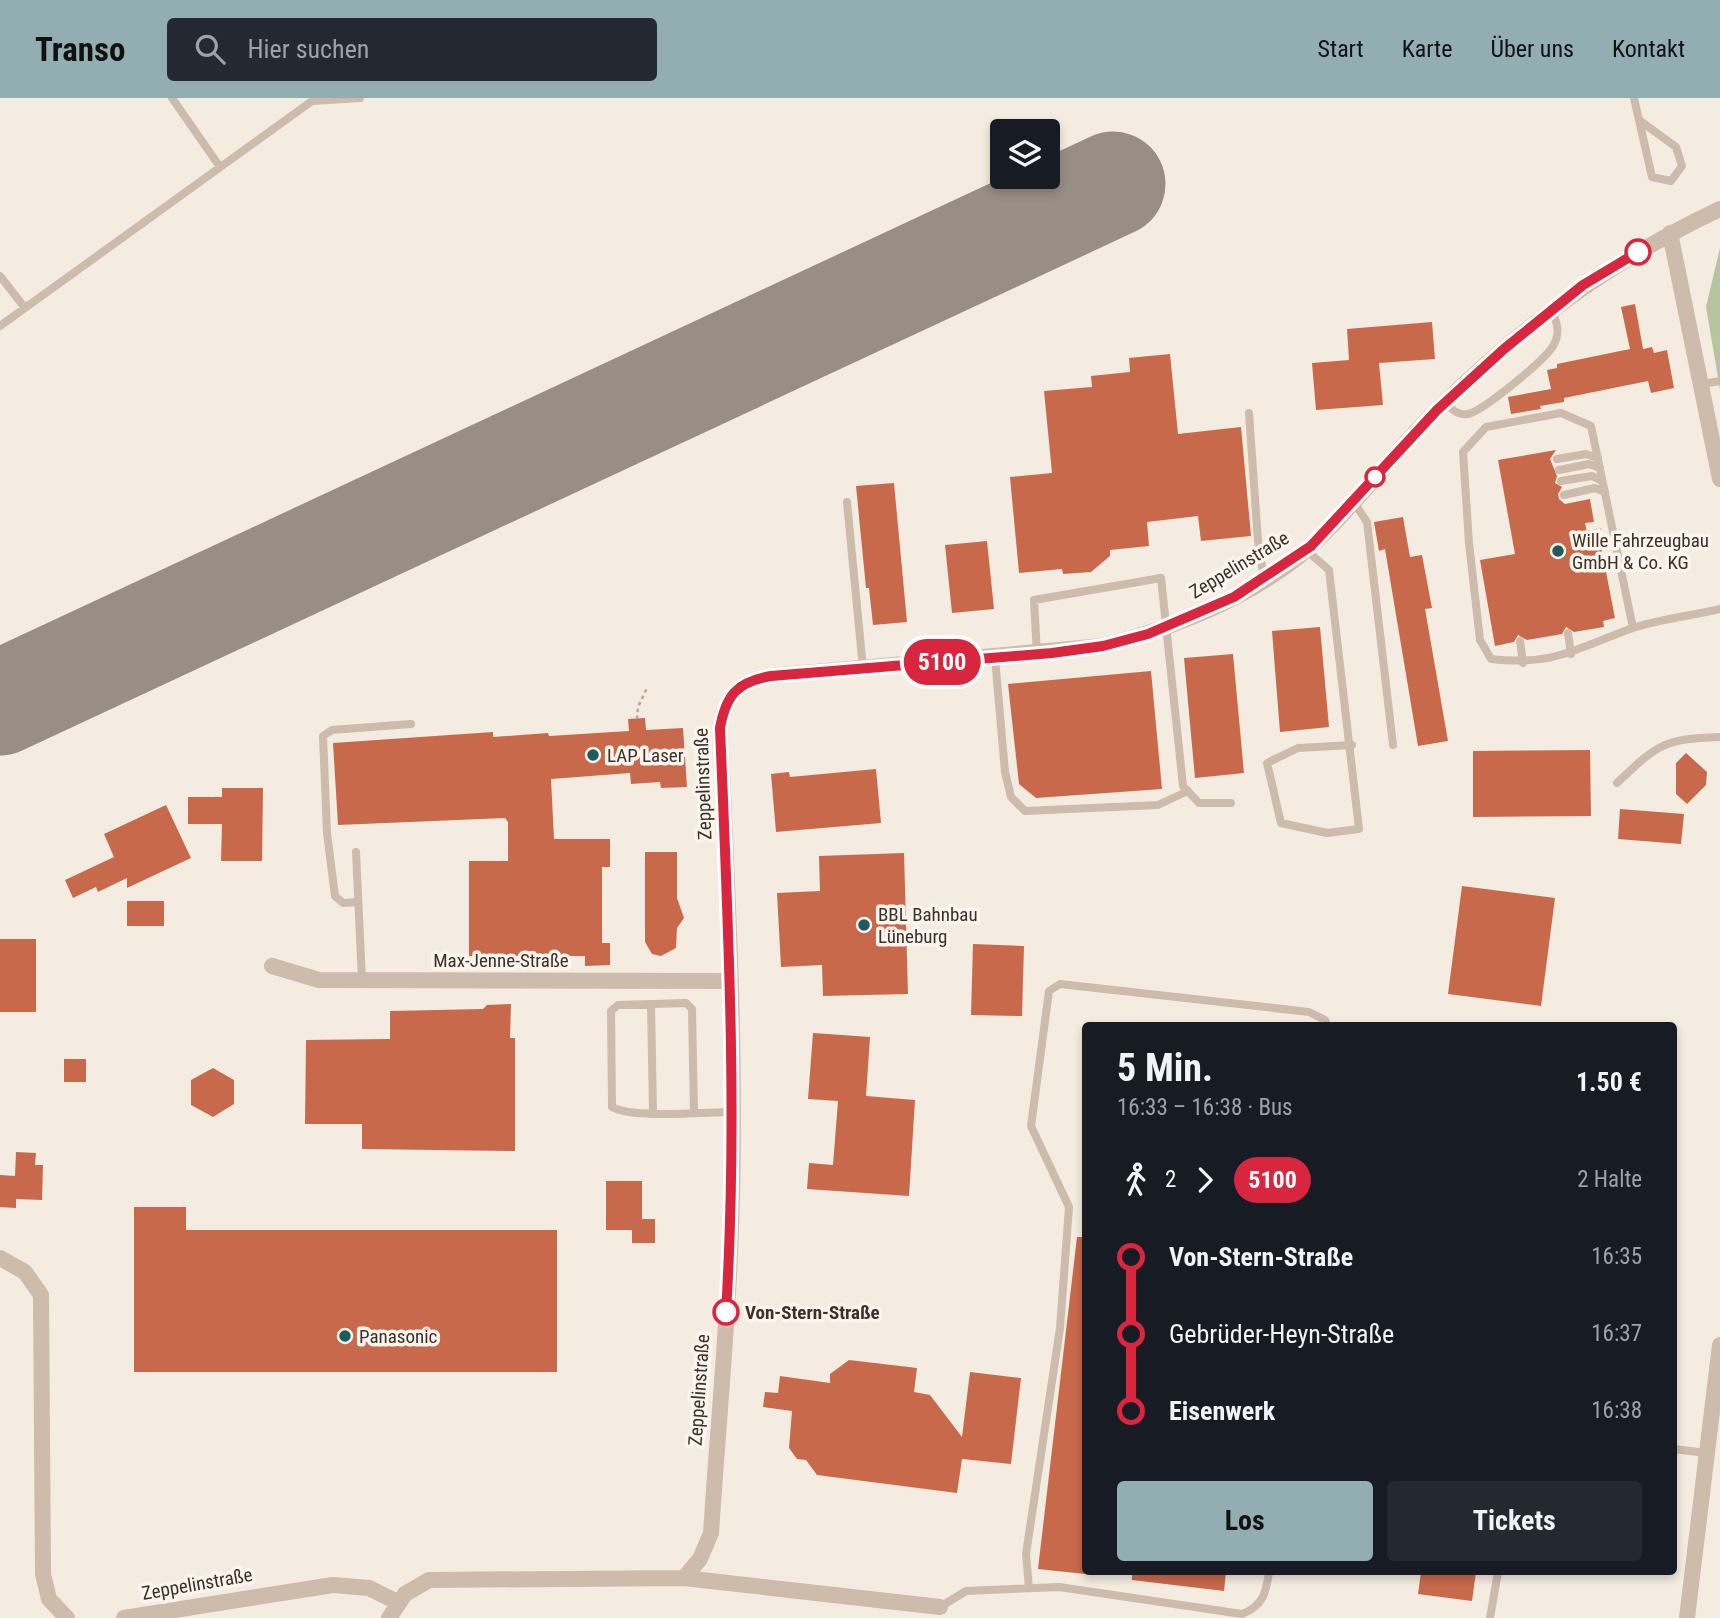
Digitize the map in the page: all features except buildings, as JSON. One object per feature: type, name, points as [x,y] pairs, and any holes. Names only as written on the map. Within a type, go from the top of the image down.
[{"type":"street","name":"Zeppelinstraße","points":[[684,1578],[700,1559],[711,1533],[730,1252],[731,981],[720,728],[724,708],[734,692],[749,680],[1103,646],[1166,627],[1234,597],[1306,550],[1445,403],[1583,285],[1670,233],[1720,209]]},
{"type":"street","points":[[1670,233],[1720,479]]},
{"type":"street","name":"Max-Jenne-Straße","points":[[272,966],[319,980],[731,981]]},
{"type":"street","points":[[0,1258],[25,1272],[41,1295],[43,1574],[49,1599],[66,1618]]},
{"type":"street","points":[[1687,1618],[1720,1345]]},
{"type":"street","points":[[389,1618],[397,1602],[415,1586],[447,1578],[684,1578],[940,1607]]},
{"type":"street","name":"Zeppelinstraße","points":[[124,1618],[333,1585],[369,1588],[397,1602]]},
{"type":"lane","points":[[172,98],[220,167]]},
{"type":"lane","points":[[0,326],[311,99],[360,98]]},
{"type":"lane","points":[[1634,98],[1639,120],[1652,177],[1671,181],[1682,166],[1676,146],[1639,120]]},
{"type":"lane","points":[[0,276],[25,308]]},
{"type":"lane","points":[[1445,403],[1457,413],[1466,415],[1479,410],[1540,360],[1553,346],[1558,327],[1552,311]]},
{"type":"lane","points":[[1702,384],[1720,381]]},
{"type":"lane","points":[[1249,413],[1258,541],[1264,579]]},
{"type":"lane","points":[[1633,628],[1591,426],[1561,413],[1486,427],[1463,452],[1469,543],[1480,640],[1491,659],[1523,663],[1571,654],[1633,628],[1720,609]]},
{"type":"lane","points":[[1558,459],[1586,454],[1598,458]]},
{"type":"lane","points":[[1559,470],[1589,464],[1600,468]]},
{"type":"lane","points":[[1561,481],[1592,476],[1602,481]]},
{"type":"lane","points":[[1564,495],[1595,488],[1605,492]]},
{"type":"lane","points":[[1353,501],[1367,522],[1393,745]]},
{"type":"lane","points":[[847,502],[863,669]]},
{"type":"lane","points":[[1306,550],[1329,570],[1352,745],[1359,829],[1328,833],[1281,823],[1267,763],[1298,748],[1352,745]]},
{"type":"lane","points":[[1037,654],[1034,600],[1161,578],[1183,786],[1199,803],[1231,803]]},
{"type":"lane","points":[[1567,633],[1571,654]]},
{"type":"lane","points":[[1520,641],[1523,663]]},
{"type":"lane","points":[[995,658],[1005,772],[1011,797],[1025,811],[1158,804],[1188,791]]},
{"type":"lane","points":[[358,902],[343,903],[335,896],[327,832],[323,736],[332,730],[411,724]]},
{"type":"lane","points":[[1617,783],[1650,751],[1663,743],[1720,737]]},
{"type":"lane","points":[[356,852],[362,980]]},
{"type":"lane","points":[[1029,1588],[1026,1554],[1060,1328],[1069,1207],[1031,1126],[1049,991],[1060,984],[1309,1012],[1326,1022]]},
{"type":"lane","points":[[694,1112],[692,1009],[686,1003],[618,1005],[611,1011],[612,1107],[623,1112],[694,1112],[732,1112]]},
{"type":"lane","points":[[651,1004],[653,1112]]},
{"type":"lane","points":[[1677,1449],[1707,1453]]},
{"type":"lane","points":[[940,1607],[966,1591],[1059,1587],[1242,1614],[1255,1609],[1265,1597],[1269,1575]]},
{"type":"lane","points":[[1490,1618],[1497,1575]]},
{"type":"path","points":[[1573,535],[1612,527]]},
{"type":"path","points":[[637,719],[638,707],[647,688]]},
{"type":"green space","points":[[1720,248],[1720,389],[1706,307]]},
{"type":"runway","points":[[0,703],[1113,184]]},
{"type":"bus line","name":"5100","points":[[726,1312],[732,1131],[731,981],[720,728],[724,708],[734,692],[749,680],[771,676],[1052,653],[1103,646],[1148,634],[1193,617],[1274,573],[1311,546],[1437,410],[1504,349],[1583,285],[1638,252]]},
{"type":"place","name":"Wille Fahrzeugbau GmbH & Co. KG","points":[[1558,551]]},
{"type":"place","name":"LAP Laser","points":[[593,755]]},
{"type":"place","name":"BBL Bahnbau Lüneburg","points":[[864,925]]},
{"type":"place","name":"Von-Stern-Straße","points":[[726,1312]]},
{"type":"place","name":"Panasonic","points":[[345,1336]]}]
